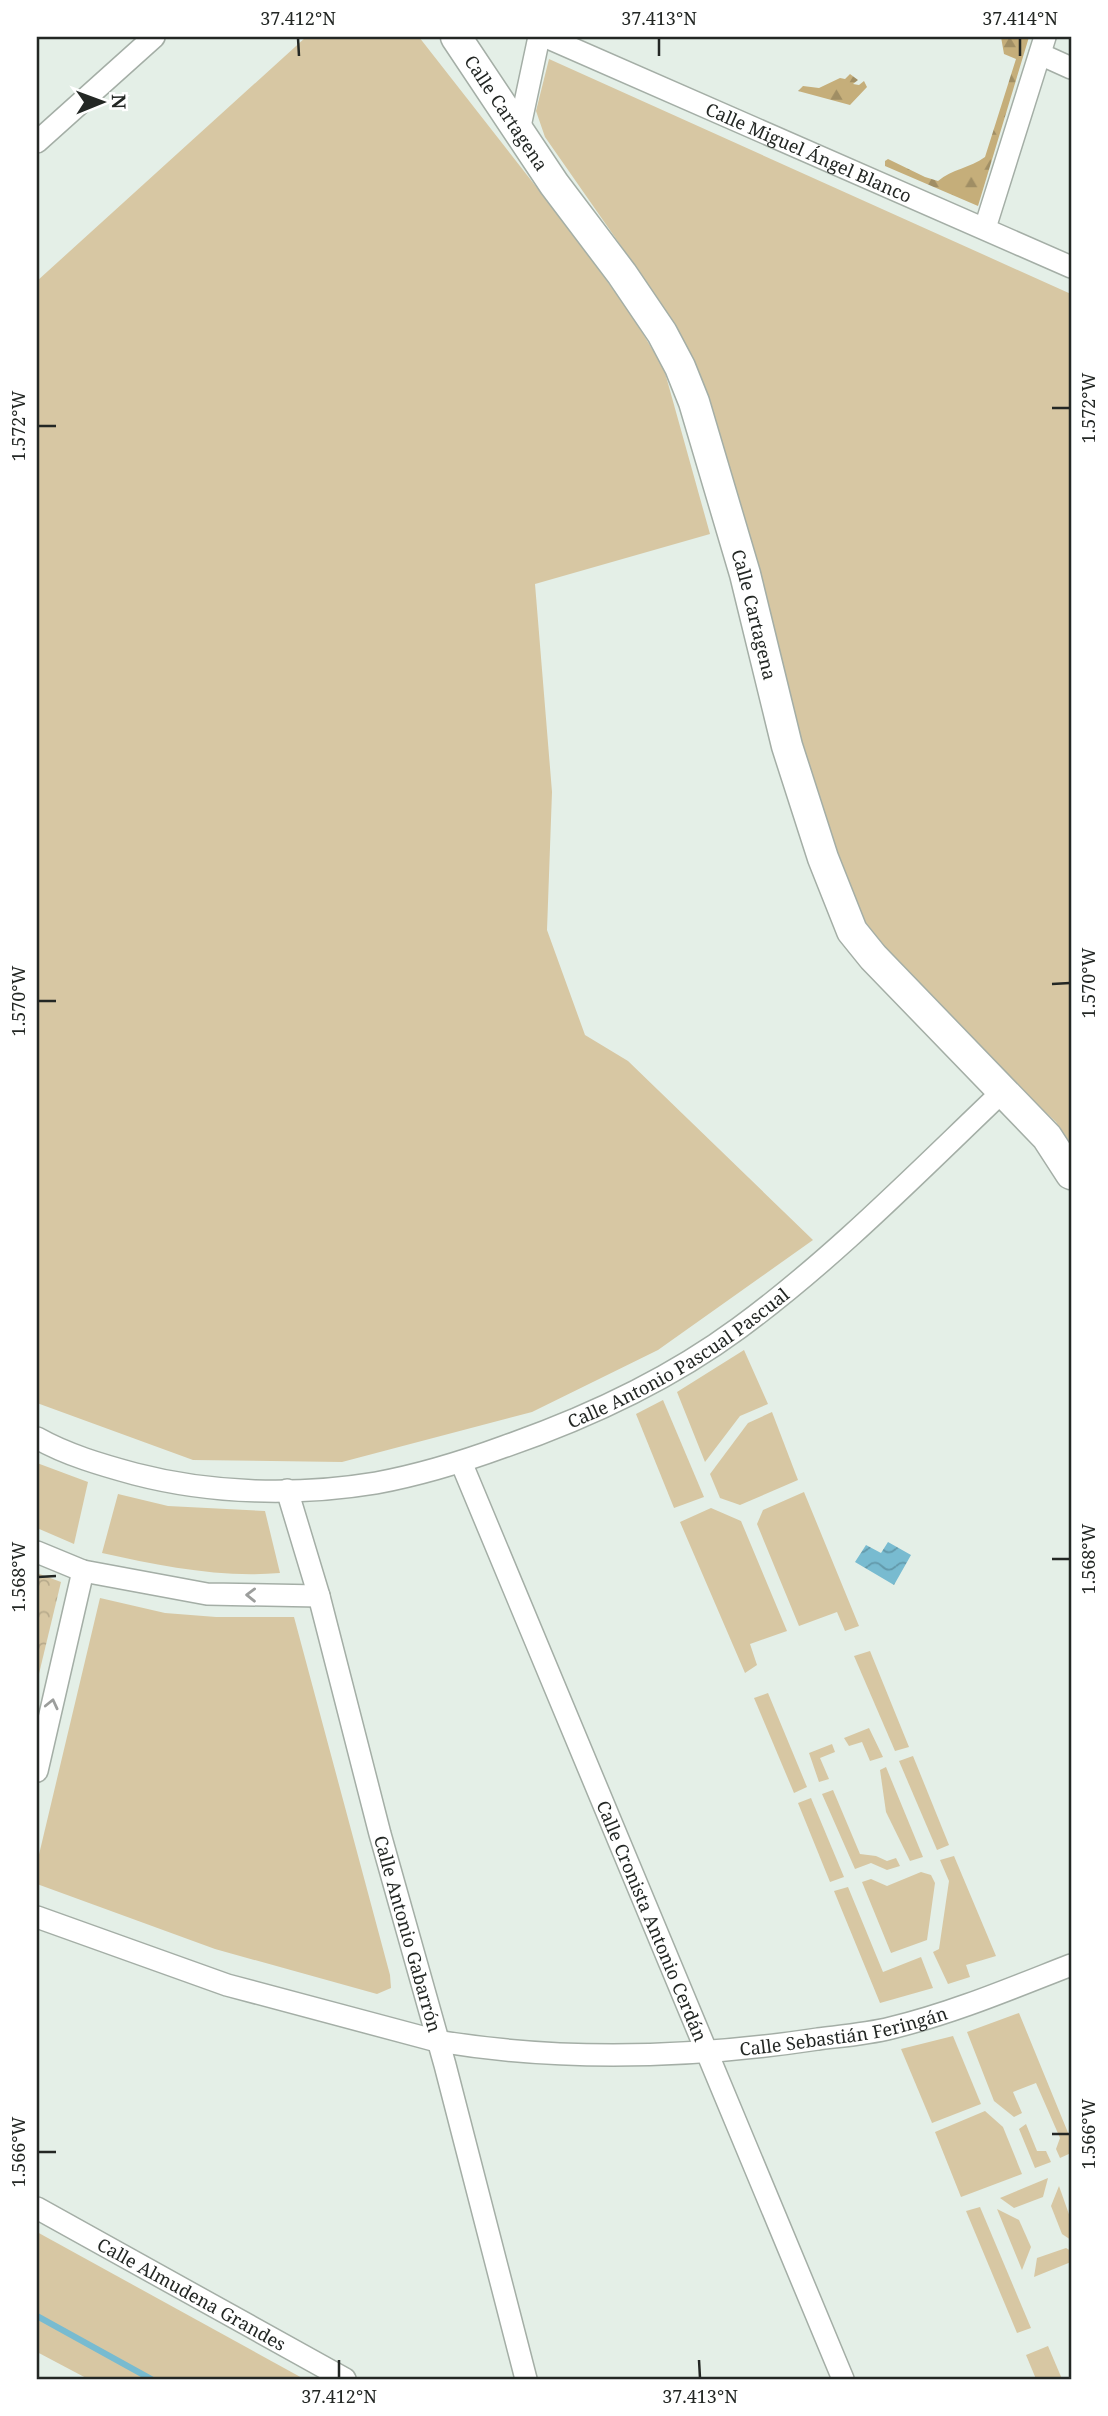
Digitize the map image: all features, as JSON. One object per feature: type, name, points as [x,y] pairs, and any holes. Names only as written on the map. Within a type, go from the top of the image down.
[{"type":"main road","name":"Calle Cartagena","points":[[456,37],[655,323],[685,378],[745,573],[787,746],[823,858],[852,931],[873,957],[1001,1093],[1047,1137],[1071,1174]]},
{"type":"street","points":[[37,142],[154,37]]},
{"type":"street","points":[[519,131],[539,37]]},
{"type":"street","name":"Calle Miguel Ángel Blanco","points":[[546,37],[1071,267]]},
{"type":"street","points":[[985,228],[1043,45],[1071,68]]},
{"type":"street","name":"Calle Antonio Pascual Pascual","points":[[37,1438],[101,1465],[170,1483],[240,1490],[288,1490],[376,1483],[461,1462],[553,1430],[634,1394],[688,1363],[739,1328],[855,1232],[1001,1093]]},
{"type":"street","name":"Calle Cronista Antonio Cerdán","points":[[461,1462],[843,2379]]},
{"type":"street","name":"Calle Antonio Gabarrón","points":[[288,1490],[319,1596],[526,2379]]},
{"type":"street","points":[[37,1552],[83,1570],[207,1594],[319,1596]]},
{"type":"street","points":[[37,1771],[83,1570]]},
{"type":"street","name":"Calle Sebastián Feringán","points":[[37,1917],[226,1985],[437,2041],[466,2046],[588,2055],[706,2053],[887,2029],[951,2011],[1071,1965]]},
{"type":"street","name":"Calle Almudena Grandes","points":[[37,2208],[345,2379]]},
{"type":"green space","points":[[306,37],[419,37],[570,230],[633,317],[664,369],[710,534],[535,584],[552,792],[547,930],[585,1035],[628,1061],[813,1240],[658,1350],[532,1412],[342,1462],[193,1460],[37,1403],[37,281]]},
{"type":"green space","points":[[1001,37],[1029,37],[978,206],[885,166],[888,159],[938,181],[985,157],[1016,59],[1004,54]]},
{"type":"green space","points":[[549,59],[1071,294],[1071,1149],[1056,1122],[968,1040],[891,959],[855,908],[826,840],[733,479],[707,401],[676,331],[635,266],[545,137],[536,111]]},
{"type":"green space","points":[[850,74],[858,80],[853,84],[859,85],[864,81],[867,87],[850,105],[798,91],[803,86],[819,88],[840,78],[845,79]]},
{"type":"green space","points":[[744,1350],[768,1404],[740,1416],[705,1462],[677,1392]]},
{"type":"green space","points":[[663,1400],[704,1497],[674,1508],[636,1414]]},
{"type":"green space","points":[[772,1412],[798,1480],[740,1505],[720,1498],[710,1474],[748,1423]]},
{"type":"green space","points":[[37,1463],[88,1482],[74,1544],[37,1528]]},
{"type":"green space","points":[[804,1492],[859,1626],[845,1631],[837,1612],[799,1626],[757,1524],[763,1510]]},
{"type":"green space","points":[[118,1494],[168,1506],[265,1511],[280,1573],[213,1572],[102,1553]]},
{"type":"green space","points":[[711,1508],[741,1521],[787,1631],[750,1644],[757,1665],[745,1673],[680,1522]]},
{"type":"green space","points":[[37,1573],[61,1582],[37,1682]]},
{"type":"green space","points":[[100,1598],[165,1613],[216,1617],[294,1617],[390,1975],[391,1988],[377,1994],[215,1949],[37,1884],[37,1863]]},
{"type":"green space","points":[[870,1651],[909,1747],[895,1751],[854,1656]]},
{"type":"green space","points":[[768,1693],[807,1787],[794,1793],[754,1698]]},
{"type":"green space","points":[[869,1728],[883,1757],[870,1761],[862,1742],[849,1746],[844,1738]]},
{"type":"green space","points":[[832,1744],[835,1752],[820,1758],[829,1779],[819,1782],[809,1753]]},
{"type":"green space","points":[[913,1756],[949,1845],[937,1850],[899,1761]]},
{"type":"green space","points":[[886,1767],[923,1857],[910,1861],[886,1812],[880,1770]]},
{"type":"green space","points":[[833,1790],[860,1854],[887,1861],[896,1858],[900,1866],[887,1870],[871,1863],[855,1869],[822,1794]]},
{"type":"green space","points":[[811,1798],[844,1877],[830,1882],[798,1803]]},
{"type":"green space","points":[[954,1856],[996,1956],[966,1965],[970,1977],[948,1984],[933,1952],[939,1949],[949,1881],[940,1860]]},
{"type":"green space","points":[[921,1872],[931,1875],[935,1883],[927,1940],[891,1953],[862,1882],[871,1879],[887,1886]]},
{"type":"green space","points":[[848,1887],[883,1972],[921,1957],[933,1988],[880,2003],[834,1891]]},
{"type":"green space","points":[[1019,2013],[1071,2140],[1071,2153],[1060,2158],[1056,2149],[1060,2138],[1036,2083],[1013,2092],[1022,2113],[1014,2117],[994,2101],[967,2032]]},
{"type":"green space","points":[[953,2036],[981,2104],[932,2123],[901,2049]]},
{"type":"green space","points":[[985,2111],[1003,2127],[1022,2174],[961,2197],[935,2132]]},
{"type":"green space","points":[[1026,2124],[1037,2151],[1046,2151],[1051,2162],[1035,2168],[1019,2129]]},
{"type":"green space","points":[[1048,2178],[1043,2197],[1014,2208],[1000,2198]]},
{"type":"green space","points":[[1059,2186],[1071,2220],[1071,2240],[1062,2234],[1051,2206]]},
{"type":"green space","points":[[980,2207],[1031,2328],[1017,2333],[966,2211]]},
{"type":"green space","points":[[997,2209],[1019,2220],[1031,2247],[1022,2270]]},
{"type":"green space","points":[[37,2232],[304,2379],[88,2379],[37,2352]]},
{"type":"green space","points":[[1066,2248],[1071,2251],[1071,2262],[1034,2277],[1037,2258]]},
{"type":"green space","points":[[1048,2346],[1062,2379],[1036,2379],[1026,2355]]},
{"type":"water","points":[[888,1542],[911,1555],[894,1585],[855,1562],[866,1545],[881,1553]]},
{"type":"waterway","points":[[37,2316],[151,2379]]}]
